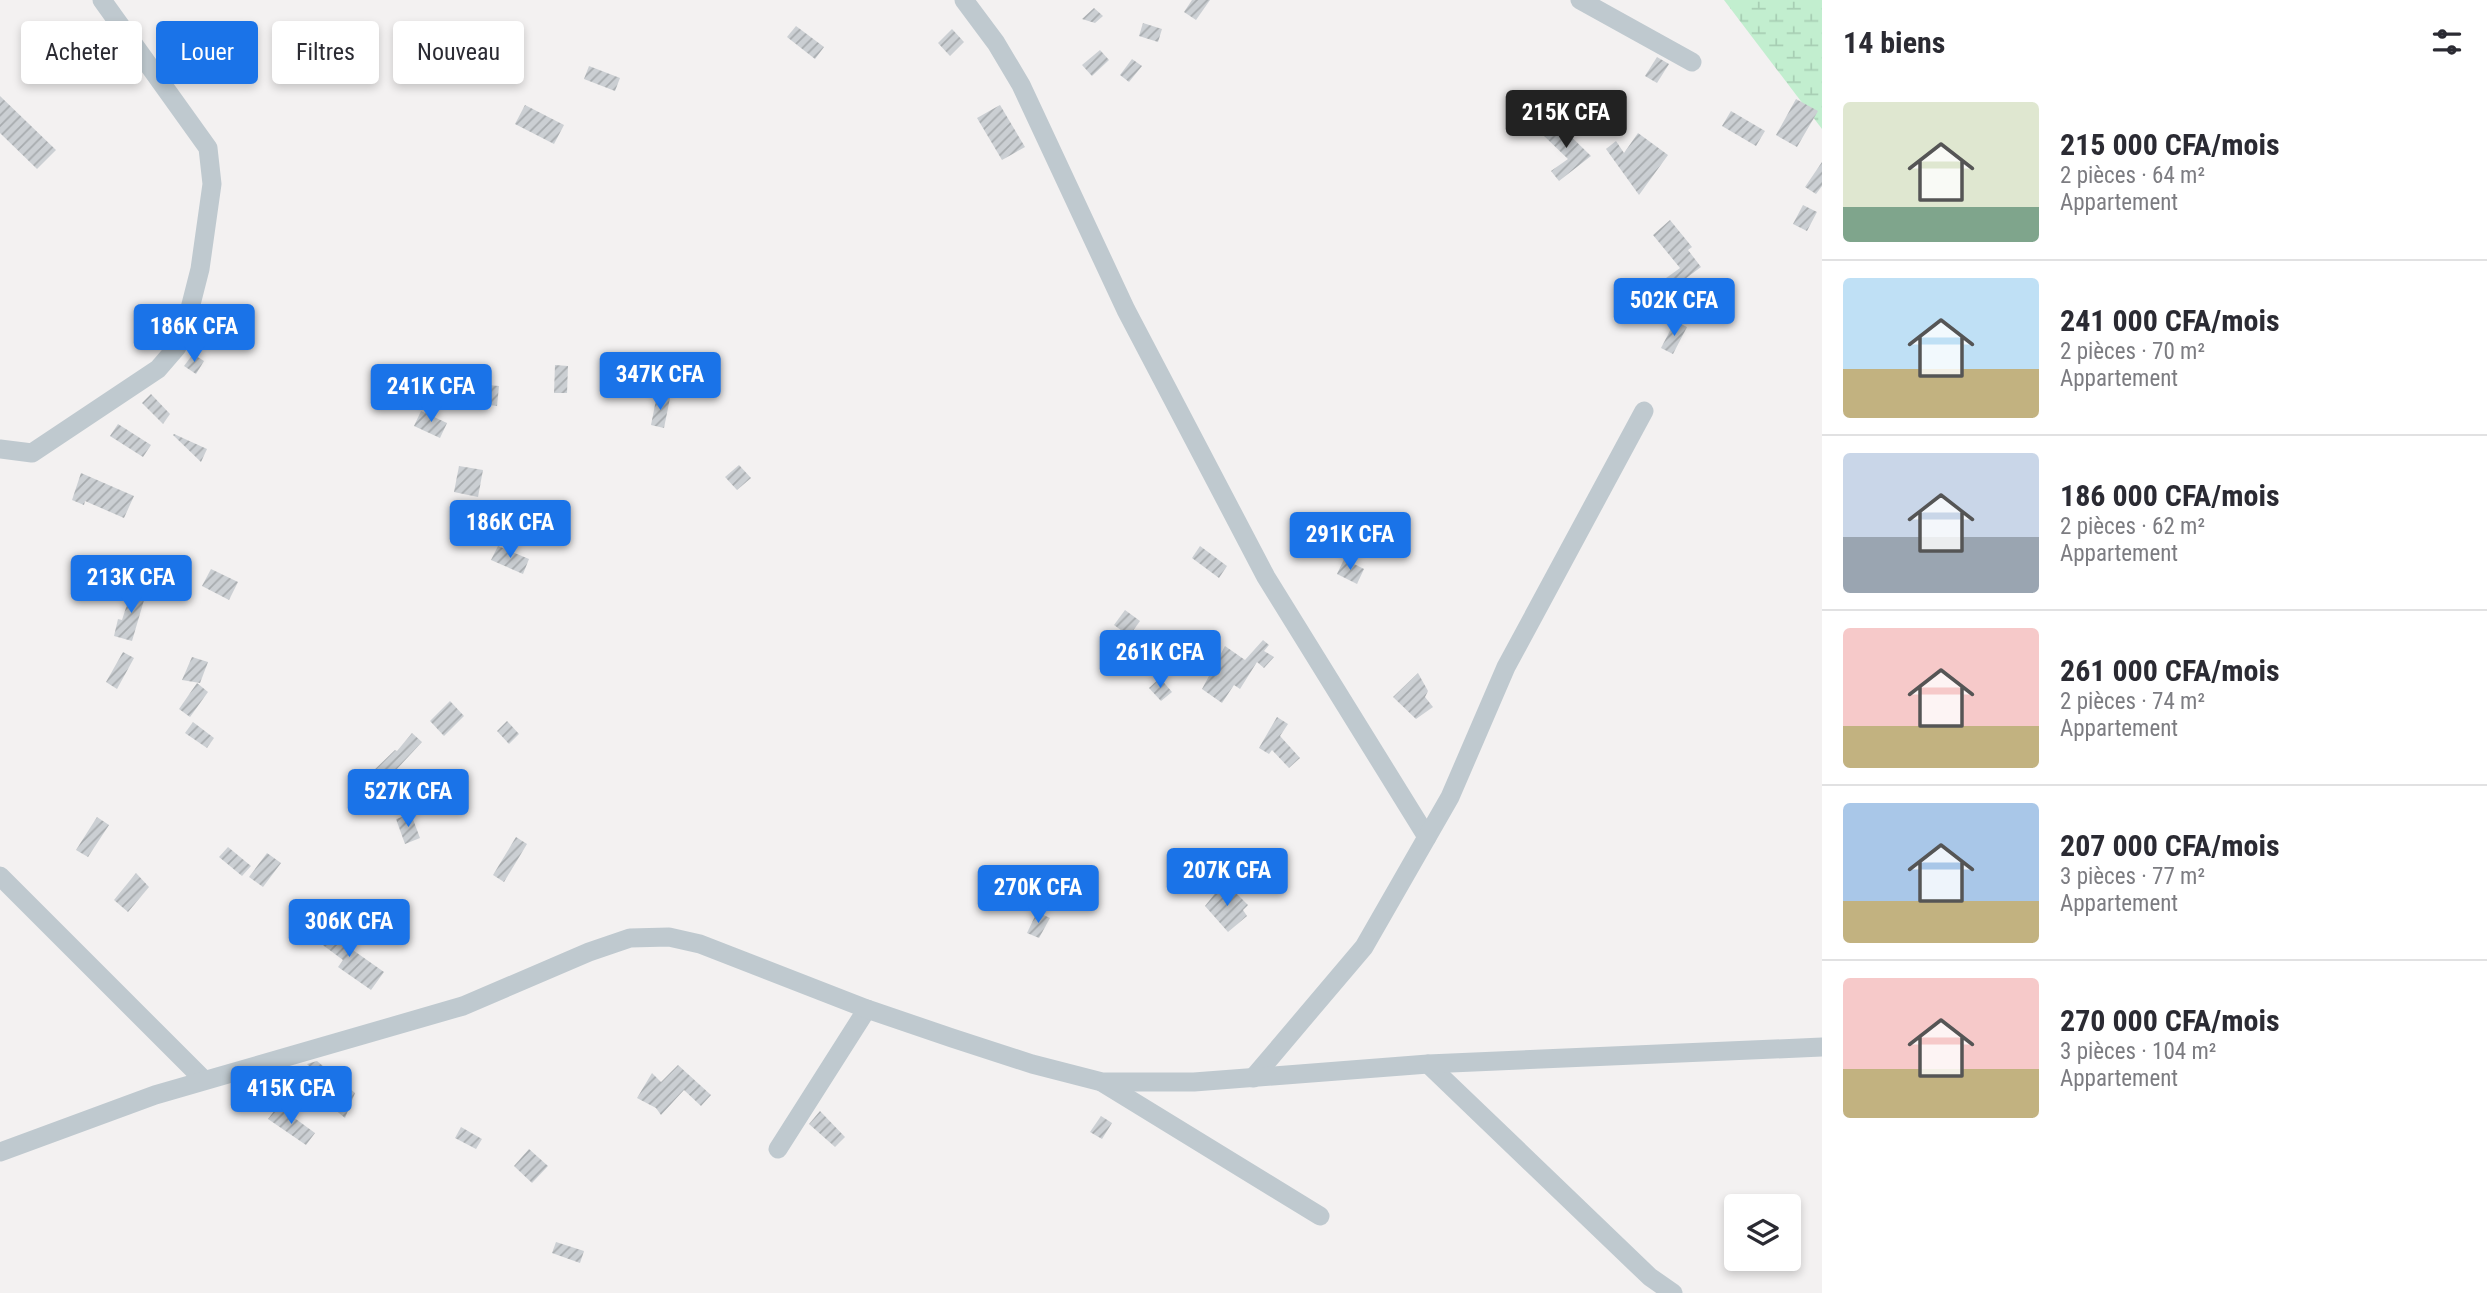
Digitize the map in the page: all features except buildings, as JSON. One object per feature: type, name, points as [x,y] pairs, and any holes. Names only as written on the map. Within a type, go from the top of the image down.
[{"type":"street","points":[[0,449],[32,453],[158,369],[177,347],[200,269],[212,184],[208,148],[102,0]]},
{"type":"street","points":[[964,0],[996,43],[1021,85],[1126,310],[1266,577],[1427,837]]},
{"type":"street","points":[[1580,0],[1692,62]]},
{"type":"street","points":[[1253,1078],[1364,947],[1450,797],[1506,667],[1644,411]]},
{"type":"street","points":[[0,876],[204,1080]]},
{"type":"street","points":[[0,1152],[155,1095],[463,1006],[589,952],[630,938],[669,937],[700,944],[867,1009],[1032,1064],[1102,1082],[1194,1082],[1428,1063],[1822,1047]]},
{"type":"street","points":[[778,1149],[867,1009]]},
{"type":"street","points":[[1428,1063],[1650,1277],[1671,1292],[1693,1293]]},
{"type":"street","points":[[1102,1082],[1320,1216]]},
{"type":"street","points":[[1639,1293],[1650,1277]]},
{"type":"green space","points":[[1724,0],[1822,0],[1822,129]]}]
